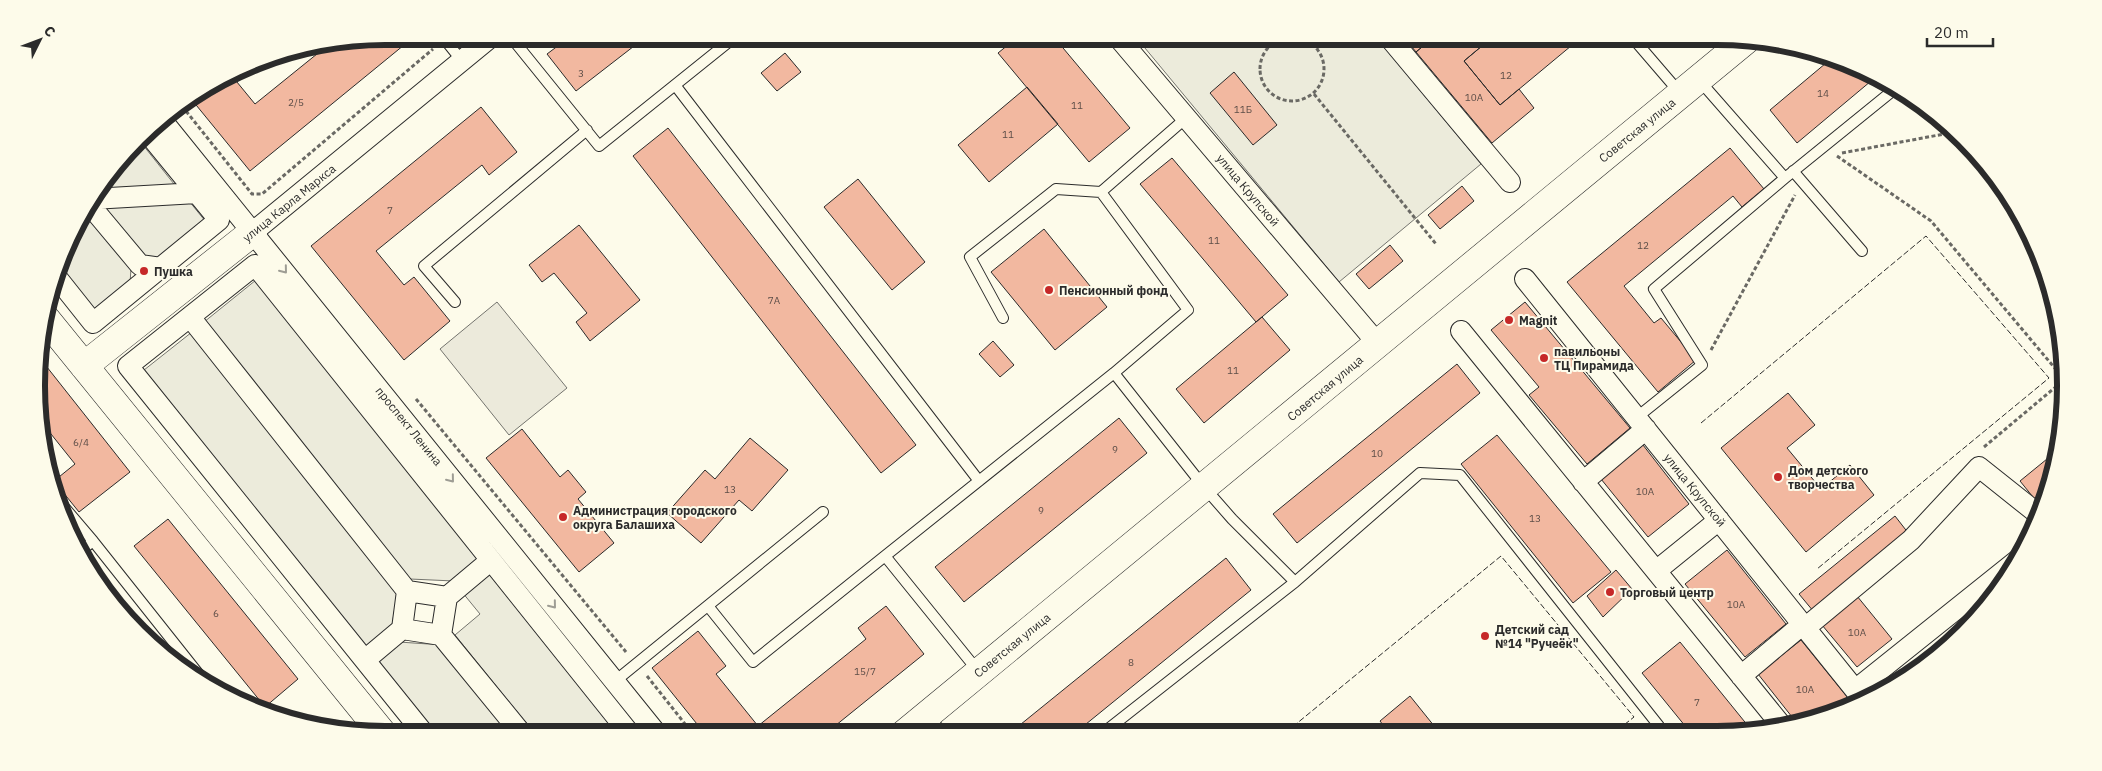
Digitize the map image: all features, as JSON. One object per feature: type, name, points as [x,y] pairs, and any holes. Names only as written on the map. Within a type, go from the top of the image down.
[{"type":"main road","name":"Советская улица","points":[[935,724],[979,672],[1739,46]]},
{"type":"main road","name":"улица Карла Маркса","points":[[84,366],[253,232]]},
{"type":"main road","points":[[51,325],[376,726]]},
{"type":"street","name":"улица Карла Маркса","points":[[253,232],[481,45]]},
{"type":"street","name":"улица Крупской","points":[[1125,45],[1378,344]]},
{"type":"street","points":[[1396,45],[1510,182]]},
{"type":"street","name":"проспект Ленина","points":[[166,125],[650,726]]},
{"type":"street","points":[[61,283],[93,323],[219,220],[152,138]]},
{"type":"street","points":[[101,199],[197,193]]},
{"type":"street","points":[[94,210],[140,265],[161,268]]},
{"type":"street","points":[[139,286],[140,265]]},
{"type":"street","points":[[418,726],[128,366],[256,265],[490,561],[624,726]]},
{"type":"street","name":"улица Крупской","points":[[1525,279],[1859,694]]},
{"type":"street","points":[[190,317],[407,591],[447,596]]},
{"type":"street","points":[[1461,332],[1777,720]]},
{"type":"street","points":[[1584,482],[1641,424]]},
{"type":"street","points":[[1741,676],[1911,540],[1979,467],[2033,510]]},
{"type":"street","points":[[1656,571],[1719,520]]},
{"type":"street","points":[[441,635],[447,596],[490,561]]},
{"type":"street","points":[[1861,694],[1872,677],[2001,573]]},
{"type":"street","points":[[365,660],[402,629],[407,591]]},
{"type":"street","points":[[402,629],[441,635],[515,726]]},
{"type":"lane","points":[[449,45],[462,61]]},
{"type":"lane","points":[[517,45],[599,146],[725,45]]},
{"type":"lane","points":[[1642,45],[1690,86],[1784,178]]},
{"type":"lane","points":[[675,85],[979,480]]},
{"type":"lane","points":[[1641,424],[1702,365],[1654,289],[1784,178],[1890,93]]},
{"type":"lane","points":[[1003,318],[970,257],[1056,189],[1101,192],[1186,118]]},
{"type":"lane","points":[[455,302],[424,266],[587,130]]},
{"type":"lane","points":[[1793,171],[1862,251]]},
{"type":"lane","points":[[708,606],[753,662],[1114,373],[1188,310],[1101,192]]},
{"type":"lane","points":[[1114,373],[1204,487],[1232,519],[1294,582]]},
{"type":"lane","points":[[1112,726],[1294,582],[1420,473],[1460,475],[1660,726]]},
{"type":"lane","points":[[614,682],[823,512]]},
{"type":"lane","points":[[70,513],[193,667]]},
{"type":"lane","points":[[86,547],[93,541]]},
{"type":"lane","points":[[885,556],[979,672]]},
{"type":"path","points":[[185,110],[252,194],[262,194],[435,45]]},
{"type":"path","points":[[1270,45],[1261,58],[1260,66],[1260,75],[1267,90],[1281,100],[1298,102],[1314,94],[1323,80],[1325,63],[1317,48],[1313,45]]},
{"type":"path","points":[[1317,48],[1320,45]]},
{"type":"path","points":[[1314,94],[1436,244]]},
{"type":"path","points":[[1946,134],[1835,154],[1931,222],[2056,371]]},
{"type":"path","points":[[1702,365],[1802,182]]},
{"type":"path","points":[[1979,467],[1974,454],[2057,386]]},
{"type":"path","points":[[412,394],[686,726]]},
{"type":"shaded area","points":[[1142,45],[1382,45],[1481,164],[1339,282]]},
{"type":"shaded area","points":[[144,146],[178,189],[105,192],[129,161]]},
{"type":"shaded area","points":[[189,201],[206,222],[161,260],[145,256],[104,206]]},
{"type":"shaded area","points":[[90,217],[131,268],[130,284],[93,314],[63,277],[80,235]]},
{"type":"shaded area","points":[[256,280],[481,560],[454,581],[410,579],[204,322]]},
{"type":"shaded area","points":[[497,302],[567,388],[509,435],[440,349]]},
{"type":"shaded area","points":[[192,332],[398,589],[391,632],[364,654],[139,374]]},
{"type":"shaded area","points":[[489,570],[615,726],[529,726],[455,635],[480,614],[462,592]]},
{"type":"shaded area","points":[[399,642],[443,645],[509,726],[422,726],[372,664]]},
{"type":"building","points":[[404,45],[250,171],[195,103],[235,80],[255,104],[319,52],[363,46]]},
{"type":"building","points":[[559,45],[635,45],[576,91],[547,54]]},
{"type":"building","points":[[1008,45],[1061,45],[1130,128],[1089,162],[998,53]]},
{"type":"building","points":[[1410,45],[1424,45],[1416,52]]},
{"type":"building","points":[[1424,45],[1483,45],[1464,61],[1500,105],[1519,89],[1534,108],[1492,143],[1416,52]]},
{"type":"building","points":[[1483,45],[1572,45],[1500,105],[1464,61]]},
{"type":"building","points":[[785,53],[801,72],[777,91],[761,73]]},
{"type":"building","points":[[1826,63],[1870,82],[1797,143],[1770,110]]},
{"type":"building","points":[[1234,72],[1277,125],[1253,145],[1210,93]]},
{"type":"building","points":[[1027,87],[1058,124],[989,182],[958,145]]},
{"type":"building","points":[[481,107],[517,152],[489,175],[482,165],[376,251],[404,285],[414,277],[450,321],[404,360],[311,246]]},
{"type":"building","points":[[668,128],[916,445],[881,473],[633,156]]},
{"type":"building","points":[[1730,148],[1764,189],[1742,207],[1733,196],[1624,286],[1654,323],[1661,318],[1696,360],[1658,392],[1567,282]]},
{"type":"building","points":[[1172,158],[1288,295],[1256,322],[1140,184]]},
{"type":"building","points":[[858,179],[925,262],[892,290],[824,207]]},
{"type":"building","points":[[1462,186],[1474,201],[1440,229],[1428,215]]},
{"type":"building","points":[[579,225],[640,300],[590,341],[576,322],[587,313],[554,273],[542,282],[529,265]]},
{"type":"building","name":"Пенсионный фонд","points":[[1044,229],[1107,307],[1055,350],[991,272]]},
{"type":"building","points":[[1390,245],[1403,261],[1369,289],[1356,274]]},
{"type":"building","name":"павильоны ТЦ Пирамида","points":[[1525,302],[1630,428],[1587,464],[1529,395],[1539,387],[1491,330]]},
{"type":"building","points":[[1262,317],[1290,350],[1204,423],[1176,389]]},
{"type":"building","points":[[993,341],[1014,365],[1000,377],[979,354]]},
{"type":"building","points":[[1457,364],[1480,393],[1297,543],[1273,514]]},
{"type":"building","points":[[46,366],[130,472],[79,512],[62,491],[58,478],[75,464],[48,430],[45,386]]},
{"type":"building","name":"Дом детского творчества","points":[[1788,393],[1815,425],[1787,448],[1821,489],[1850,465],[1874,495],[1806,552],[1721,448]]},
{"type":"building","points":[[1119,418],[1147,453],[964,602],[935,567]]},
{"type":"building","name":"Администрация городского округа Балашиха","points":[[522,429],[560,477],[568,470],[586,492],[578,499],[614,543],[579,572],[486,458]]},
{"type":"building","points":[[1497,435],[1611,572],[1573,603],[1461,464]]},
{"type":"building","points":[[750,438],[788,470],[752,511],[739,500],[701,543],[667,513],[705,470],[715,479]]},
{"type":"building","points":[[1643,445],[1689,504],[1648,537],[1601,479]]},
{"type":"building","points":[[2049,458],[2037,501],[2020,481]]},
{"type":"building","points":[[1895,516],[1909,534],[1814,612],[1799,594]]},
{"type":"building","points":[[168,519],[298,679],[268,705],[261,702],[134,546]]},
{"type":"building","points":[[1727,550],[1786,624],[1745,657],[1685,584]]},
{"type":"building","points":[[1226,558],[1251,590],[1084,726],[1019,726]]},
{"type":"building","name":"Торговый центр","points":[[1616,570],[1632,589],[1603,617],[1587,596]]},
{"type":"building","points":[[1857,596],[1892,639],[1857,667],[1822,625]]},
{"type":"building","points":[[886,606],[924,654],[835,726],[758,726],[866,639],[858,628]]},
{"type":"building","points":[[698,631],[726,666],[716,674],[758,726],[699,726],[652,668]]},
{"type":"building","points":[[1801,640],[1849,699],[1826,708],[1792,717],[1758,674]]},
{"type":"building","points":[[1680,642],[1747,724],[1685,726],[1642,673]]},
{"type":"building","points":[[1410,696],[1434,726],[1384,726],[1380,721]]},
{"type":"fence","points":[[1701,423],[1926,236],[2049,378],[1817,569]]},
{"type":"fence","points":[[1294,726],[1501,556],[1634,717],[1623,726]]},
{"type":"place","name":"Пушка","points":[[144,271]]},
{"type":"place","name":"Пенсионный фонд","points":[[1049,290]]},
{"type":"place","name":"Magnit","points":[[1509,320]]},
{"type":"place","name":"павильоны ТЦ Пирамида","points":[[1544,358]]},
{"type":"place","name":"Дом детского творчества","points":[[1778,477]]},
{"type":"place","name":"Администрация городского округа Балашиха","points":[[563,517]]},
{"type":"place","name":"Торговый центр","points":[[1610,592]]},
{"type":"place","name":"Детский сад №14 \"Ручеёк\"","points":[[1485,636]]}]
